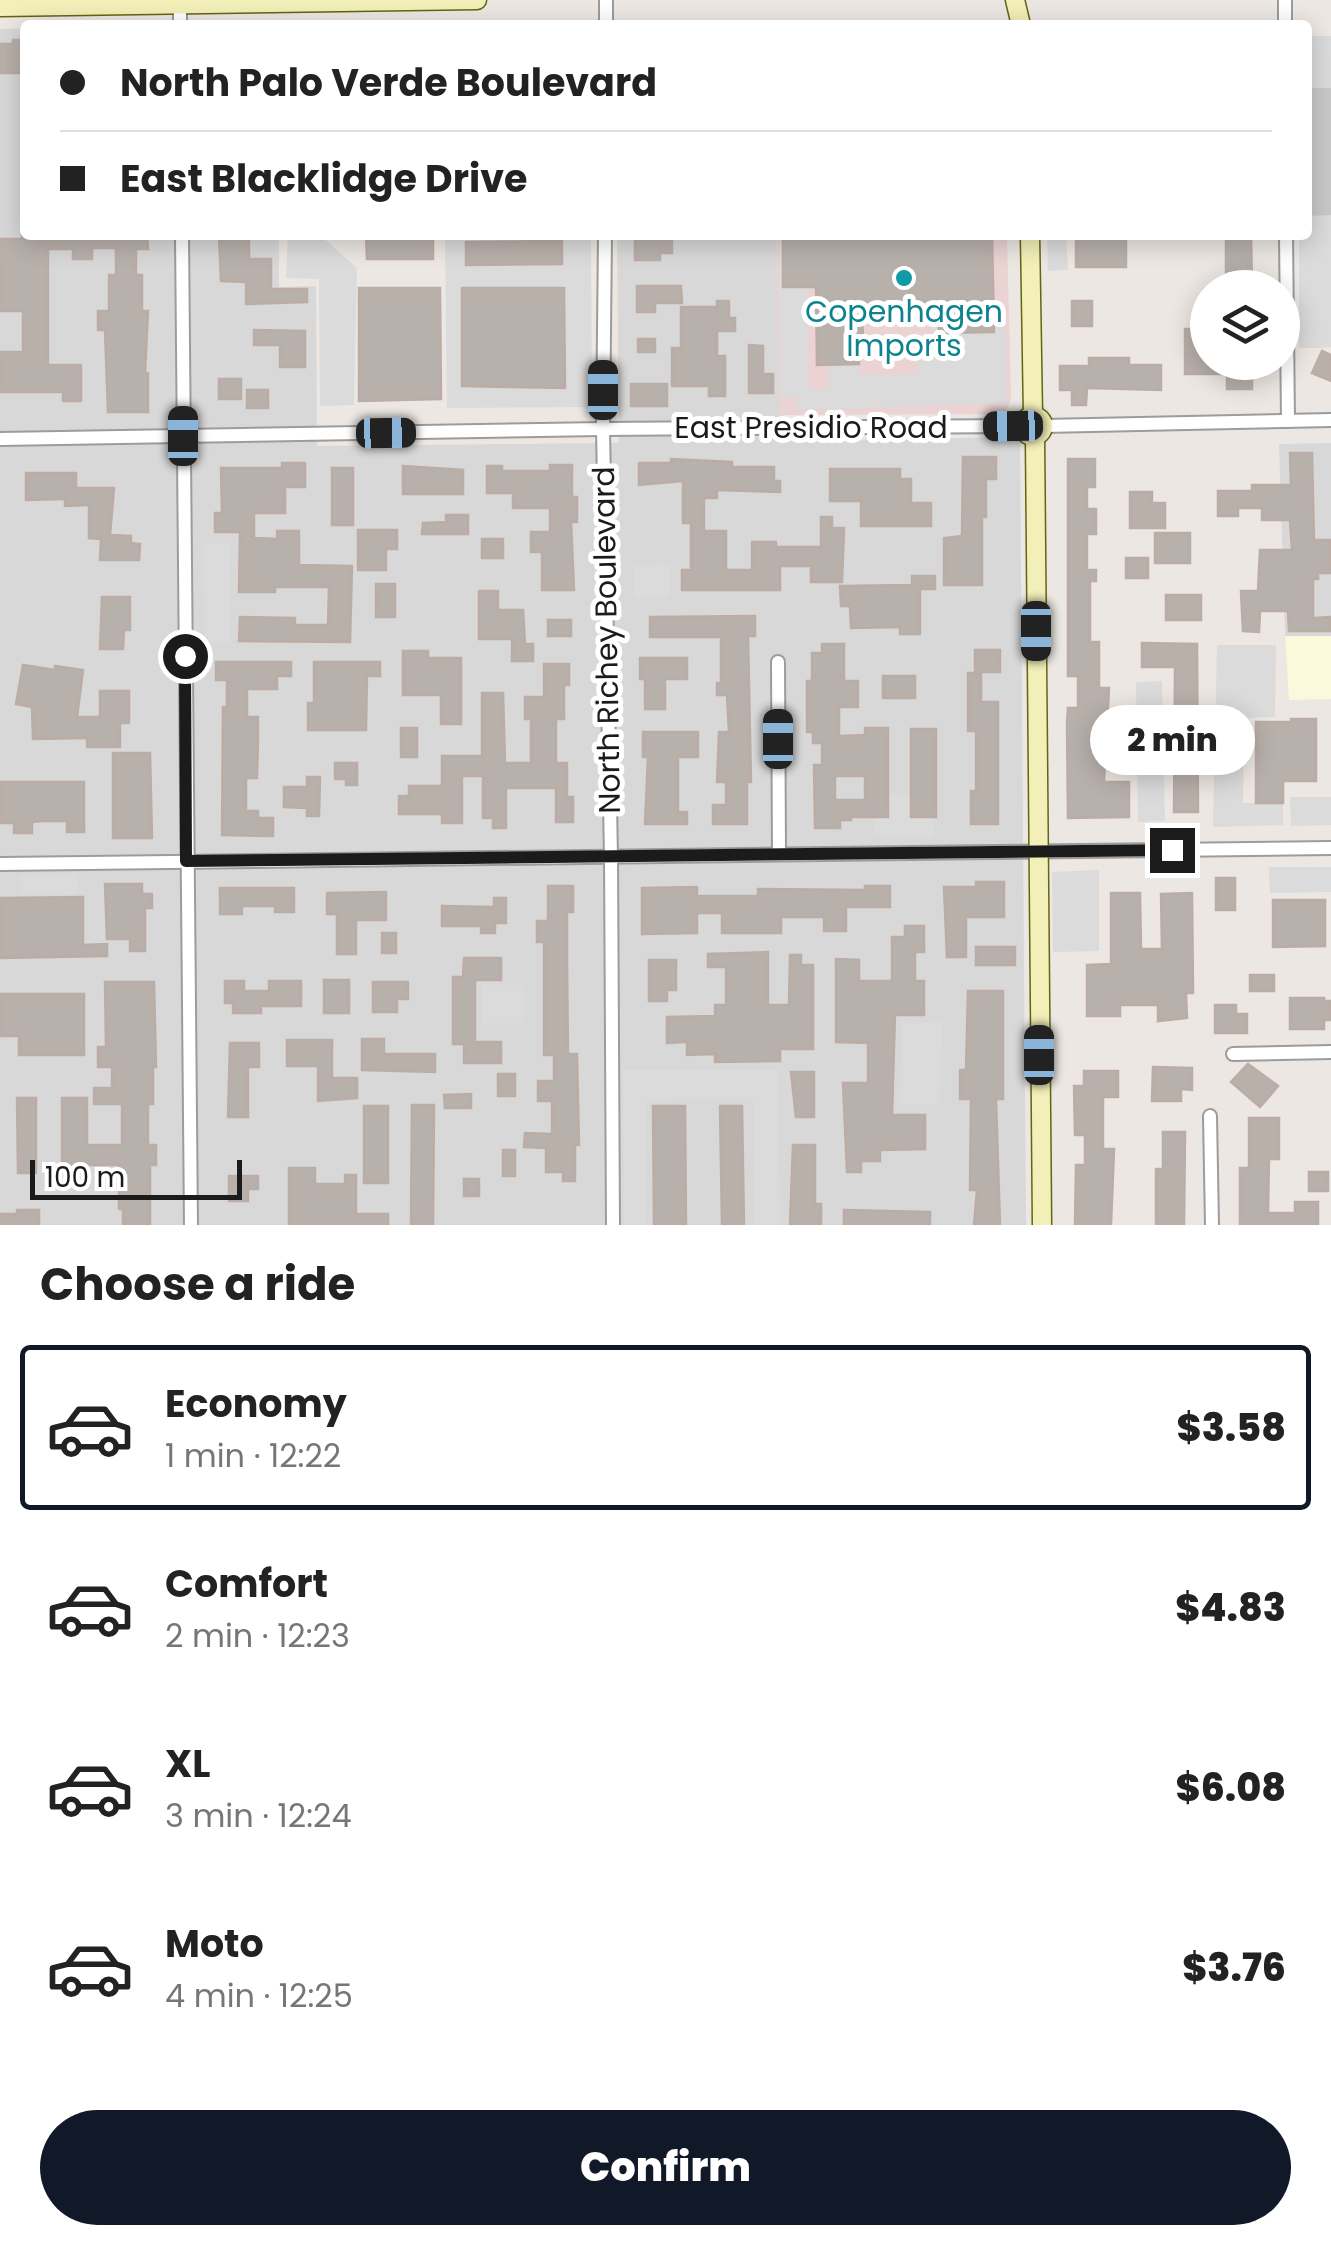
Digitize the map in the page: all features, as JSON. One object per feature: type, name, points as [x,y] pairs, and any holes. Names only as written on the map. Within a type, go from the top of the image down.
[{"type":"street","points":[[0,7],[476,0]]},
{"type":"street","points":[[180,6],[180,20]]},
{"type":"street","points":[[182,240],[191,1225]]},
{"type":"street","name":"North Richey Boulevard","points":[[605,240],[603,429],[614,1225]]},
{"type":"street","points":[[1030,240],[1042,1225]]},
{"type":"street","points":[[1286,240],[1288,421]]},
{"type":"street","name":"East Presidio Road","points":[[0,439],[1331,420]]},
{"type":"street","points":[[778,662],[779,853]]},
{"type":"street","points":[[0,864],[1331,848]]},
{"type":"street","points":[[1232,1054],[1331,1052]]},
{"type":"street","points":[[1210,1116],[1212,1225]]},
{"type":"shaded area","points":[[20,28],[20,240],[279,240],[279,287],[316,286],[317,446],[619,443],[617,240],[780,240],[783,441],[1020,437],[1026,1225],[0,1225],[0,29]]},
{"type":"shaded area","points":[[1312,36],[1331,36],[1331,347],[1300,348],[1299,240],[1312,240]]},
{"type":"shaded area","points":[[1312,36],[1331,36],[1331,88],[1312,88]]},
{"type":"shaded area","points":[[1331,215],[1331,347],[1300,348],[1299,240],[1312,240],[1312,216]]},
{"type":"shaded area","points":[[288,240],[326,240],[357,268],[354,405],[320,406],[319,279],[286,278]]},
{"type":"shaded area","points":[[445,240],[591,240],[592,407],[447,408]]},
{"type":"shaded area","points":[[776,240],[1007,240],[1011,398],[1005,414],[779,415]]},
{"type":"shaded area","points":[[778,240],[806,240],[808,389],[828,389],[829,365],[859,364],[860,375],[917,374],[918,356],[935,354],[935,319],[1006,319],[1007,403],[796,410],[796,396],[781,397]]},
{"type":"shaded area","points":[[1047,240],[1066,240],[1068,270],[1048,271]]},
{"type":"shaded area","points":[[1331,443],[1331,636],[1285,636],[1279,444]]},
{"type":"shaded area","points":[[204,543],[230,544],[230,642],[205,643]]},
{"type":"shaded area","points":[[670,564],[669,597],[635,598],[635,565]]},
{"type":"shaded area","points":[[1285,636],[1331,636],[1331,699],[1289,700]]},
{"type":"shaded area","points":[[1217,645],[1276,645],[1275,717],[1244,718],[1243,803],[1283,803],[1283,825],[1213,827]]},
{"type":"shaded area","points":[[1162,681],[1165,821],[1138,822],[1136,682]]},
{"type":"shaded area","points":[[911,794],[911,817],[933,817],[933,838],[873,836],[874,817],[888,816],[889,795]]},
{"type":"shaded area","points":[[1290,797],[1331,797],[1331,825],[1291,826]]},
{"type":"shaded area","points":[[1269,867],[1331,867],[1331,892],[1270,893]]},
{"type":"shaded area","points":[[1099,870],[1099,951],[1053,952],[1052,872]]},
{"type":"shaded area","points":[[79,873],[78,894],[21,895],[20,875]]},
{"type":"shaded area","points":[[482,985],[524,985],[524,1023],[482,1023]]},
{"type":"shaded area","points":[[942,1022],[939,1104],[900,1104],[902,1023]]},
{"type":"shaded area","points":[[623,1070],[777,1070],[780,1225],[754,1225],[753,1098],[646,1100],[647,1225],[624,1225]]},
{"type":"building","points":[[13,40],[20,40],[20,73],[0,73],[0,44],[13,44]]},
{"type":"building","points":[[0,239],[147,240],[148,249],[136,249],[136,275],[142,275],[142,311],[148,311],[148,412],[108,412],[105,330],[98,330],[98,311],[109,311],[109,275],[116,275],[116,248],[92,248],[92,259],[73,259],[73,249],[48,249],[48,365],[81,365],[81,401],[63,401],[63,392],[0,392],[0,352],[23,352],[23,311],[0,311]]},
{"type":"building","points":[[219,240],[249,240],[249,259],[271,259],[271,289],[307,289],[307,302],[246,304],[246,282],[221,281]]},
{"type":"building","points":[[366,240],[433,240],[433,259],[367,259]]},
{"type":"building","points":[[635,240],[672,240],[672,253],[660,253],[660,260],[635,260]]},
{"type":"building","name":"Copenhagen Imports","points":[[783,240],[992,240],[994,332],[939,333],[939,308],[862,309],[859,364],[817,365],[816,287],[783,287]]},
{"type":"building","points":[[1076,240],[1126,240],[1126,267],[1076,267]]},
{"type":"building","points":[[1226,240],[1251,240],[1252,270],[1226,270]]},
{"type":"building","points":[[562,241],[562,264],[466,265],[466,242]]},
{"type":"building","points":[[637,286],[681,286],[682,303],[655,303],[655,312],[637,312]]},
{"type":"building","points":[[359,288],[440,288],[441,399],[359,401]]},
{"type":"building","points":[[462,288],[564,288],[565,388],[462,386]]},
{"type":"building","points":[[717,301],[729,301],[729,318],[735,318],[735,331],[717,331],[717,356],[725,356],[725,396],[709,396],[709,386],[672,386],[672,348],[681,348],[681,307],[717,307]]},
{"type":"building","points":[[1072,301],[1092,301],[1092,326],[1072,326]]},
{"type":"building","points":[[1185,329],[1190,329],[1190,374],[1185,374]]},
{"type":"building","points":[[254,330],[305,331],[305,367],[280,367],[280,345],[254,345]]},
{"type":"building","points":[[638,339],[655,339],[655,352],[638,352]]},
{"type":"building","points":[[749,345],[763,346],[763,374],[773,374],[773,393],[749,393]]},
{"type":"building","points":[[1322,351],[1331,355],[1331,381],[1312,373]]},
{"type":"building","points":[[1089,358],[1129,358],[1129,365],[1161,365],[1161,390],[1087,388],[1086,405],[1072,405],[1072,390],[1060,390],[1060,366],[1089,366]]},
{"type":"building","points":[[219,379],[241,379],[241,399],[219,399]]},
{"type":"building","points":[[1227,380],[1252,380],[1252,389],[1227,389]]},
{"type":"building","points":[[631,384],[667,384],[667,406],[631,406]]},
{"type":"building","points":[[247,390],[268,390],[268,408],[247,408]]},
{"type":"building","points":[[1290,453],[1312,453],[1314,540],[1331,540],[1331,573],[1318,573],[1318,579],[1313,579],[1313,618],[1330,617],[1330,631],[1289,631],[1288,611],[1260,611],[1259,632],[1243,631],[1241,591],[1258,591],[1260,550],[1292,550],[1290,520],[1262,520],[1262,508],[1238,508],[1238,516],[1218,516],[1218,491],[1252,491],[1252,485],[1291,485]]},
{"type":"building","points":[[963,457],[996,457],[996,479],[986,479],[982,585],[944,585],[944,538],[962,536]]},
{"type":"building","points":[[671,459],[732,462],[732,467],[774,467],[774,481],[780,481],[780,492],[717,490],[717,498],[704,498],[704,531],[726,531],[726,570],[752,570],[752,542],[776,542],[776,547],[821,547],[821,517],[832,517],[832,528],[844,528],[842,582],[811,582],[811,566],[780,566],[780,590],[682,590],[682,570],[691,570],[691,523],[683,523],[683,481],[639,485],[639,463],[671,463]]},
{"type":"building","points":[[1068,459],[1095,459],[1095,487],[1087,487],[1087,509],[1096,509],[1096,534],[1087,534],[1087,570],[1096,570],[1096,581],[1090,581],[1090,642],[1099,642],[1099,688],[1109,688],[1104,782],[1129,782],[1129,817],[1068,818],[1068,708],[1078,708],[1078,676],[1068,676]]},
{"type":"building","points":[[282,463],[305,463],[305,487],[285,487],[285,513],[254,513],[254,538],[277,539],[277,531],[299,531],[299,565],[352,566],[350,642],[239,641],[240,617],[295,618],[295,625],[328,625],[329,587],[239,592],[240,532],[215,532],[215,513],[222,513],[221,468],[282,468]]},
{"type":"building","points":[[550,465],[572,465],[572,497],[577,497],[577,522],[571,522],[574,590],[542,590],[542,552],[531,552],[531,532],[550,532],[550,508],[513,508],[513,493],[487,493],[487,466],[502,466],[502,471],[550,471]]},
{"type":"building","points":[[403,466],[463,470],[463,494],[403,494]]},
{"type":"building","points":[[332,468],[353,468],[353,525],[332,525]]},
{"type":"building","points":[[830,469],[900,469],[900,479],[911,479],[911,503],[931,503],[931,526],[861,526],[861,501],[830,501]]},
{"type":"building","points":[[26,473],[76,473],[76,488],[114,488],[110,535],[131,536],[131,543],[140,544],[139,560],[100,560],[101,539],[89,538],[89,505],[65,506],[65,499],[26,500]]},
{"type":"building","points":[[1130,492],[1152,492],[1152,503],[1165,503],[1165,528],[1130,528]]},
{"type":"building","points":[[446,515],[468,515],[468,534],[422,534],[423,523],[446,522]]},
{"type":"building","points":[[358,530],[397,530],[397,549],[386,549],[386,570],[358,570]]},
{"type":"building","points":[[1155,533],[1190,533],[1190,563],[1155,563]]},
{"type":"building","points":[[482,539],[503,539],[503,558],[482,558]]},
{"type":"building","points":[[1126,558],[1148,558],[1148,578],[1126,578]]},
{"type":"building","points":[[912,576],[935,576],[935,589],[920,589],[920,634],[900,634],[900,627],[851,628],[850,606],[841,606],[840,586],[912,585]]},
{"type":"building","points":[[376,584],[395,584],[395,617],[376,617]]},
{"type":"building","points":[[479,591],[498,591],[498,610],[523,610],[525,644],[533,644],[533,661],[512,661],[512,639],[479,639]]},
{"type":"building","points":[[1166,595],[1201,595],[1201,620],[1166,620]]},
{"type":"building","points":[[102,597],[130,597],[130,630],[124,630],[123,649],[100,649]]},
{"type":"building","points":[[755,616],[755,636],[748,636],[751,782],[747,782],[747,824],[713,824],[713,805],[726,805],[726,782],[717,782],[719,732],[729,732],[727,695],[717,695],[717,683],[721,683],[721,637],[650,637],[650,617]]},
{"type":"building","points":[[548,620],[571,620],[571,636],[548,636]]},
{"type":"building","points":[[1142,643],[1197,644],[1198,812],[1174,812],[1175,667],[1142,667]]},
{"type":"building","points":[[822,644],[844,644],[844,681],[858,681],[858,707],[839,707],[839,736],[865,735],[865,728],[888,728],[888,817],[851,817],[840,820],[840,828],[815,828],[814,765],[822,765],[822,743],[813,743],[813,732],[807,732],[807,681],[812,681],[812,653],[822,653]],"holes":[[[835,776],[865,776],[865,800],[835,800]]]},
{"type":"building","points":[[975,650],[1000,650],[1000,672],[975,672]]},
{"type":"building","points":[[403,651],[428,651],[428,658],[461,658],[461,724],[441,724],[441,695],[403,695]]},
{"type":"building","points":[[640,658],[687,658],[687,679],[665,679],[665,709],[645,709]]},
{"type":"building","points":[[216,662],[291,662],[291,676],[277,676],[277,689],[247,689],[247,717],[258,717],[258,739],[257,778],[246,778],[246,811],[258,811],[258,818],[273,818],[273,836],[222,835],[223,707],[227,707],[227,680],[216,680]]},
{"type":"building","points":[[314,662],[380,662],[380,676],[367,676],[366,730],[308,730],[308,703],[314,703]]},
{"type":"building","points":[[544,664],[569,664],[569,685],[564,685],[564,719],[556,719],[556,763],[567,763],[567,797],[573,797],[573,822],[556,822],[556,788],[506,788],[506,828],[493,828],[493,818],[483,818],[483,776],[462,776],[462,823],[442,823],[442,814],[399,814],[399,796],[409,796],[409,786],[442,786],[442,756],[482,756],[482,693],[503,693],[505,763],[531,763],[531,719],[525,719],[525,697],[544,697]]},
{"type":"building","points":[[23,665],[83,670],[77,717],[100,717],[100,691],[129,691],[129,723],[120,723],[120,747],[87,747],[87,738],[33,739],[32,707],[16,704]]},
{"type":"building","points":[[968,673],[981,673],[981,702],[998,702],[998,824],[971,824],[971,791],[976,791],[976,731],[968,731]]},
{"type":"building","points":[[883,676],[915,676],[915,698],[883,698]]},
{"type":"building","points":[[1316,719],[1316,781],[1283,781],[1283,803],[1256,803],[1256,722]]},
{"type":"building","points":[[401,728],[417,728],[417,757],[401,757]]},
{"type":"building","points":[[911,729],[936,729],[936,817],[911,817]]},
{"type":"building","points":[[643,732],[698,732],[698,757],[678,757],[678,812],[687,812],[687,824],[645,824],[648,757],[643,757]]},
{"type":"building","points":[[113,753],[150,753],[152,838],[113,838]]},
{"type":"building","points":[[335,763],[357,763],[357,785],[335,779]]},
{"type":"building","points":[[307,777],[320,777],[319,816],[307,816],[307,808],[284,807],[284,787],[307,787]]},
{"type":"building","points":[[0,782],[84,782],[84,832],[67,832],[67,821],[42,821],[32,822],[32,833],[14,833],[14,823],[0,823]]},
{"type":"building","points":[[1216,878],[1235,878],[1235,910],[1216,910]]},
{"type":"building","points":[[976,882],[1004,882],[1004,917],[966,917],[966,957],[947,957],[944,887],[976,887]]},
{"type":"building","points":[[105,884],[142,884],[142,894],[152,894],[152,908],[145,908],[145,951],[130,951],[130,939],[107,939]]},
{"type":"building","points":[[548,886],[573,886],[573,912],[567,912],[567,959],[568,1054],[577,1054],[579,1145],[575,1145],[575,1181],[563,1181],[563,1172],[546,1172],[546,1148],[524,1147],[525,1133],[552,1134],[552,1101],[538,1101],[538,1081],[554,1081],[554,1055],[544,1055],[544,942],[537,942],[537,921],[548,921]]},
{"type":"building","points":[[865,886],[890,886],[890,907],[846,907],[846,931],[824,931],[824,917],[781,917],[781,933],[722,933],[722,913],[697,913],[697,933],[642,934],[642,888],[697,887],[697,896],[758,896],[758,889],[865,890]]},
{"type":"building","points":[[220,888],[294,888],[294,912],[275,912],[275,906],[242,906],[242,914],[220,914]]},
{"type":"building","points":[[386,892],[386,920],[356,920],[356,954],[337,954],[337,914],[327,914],[327,893]]},
{"type":"building","points":[[1111,893],[1140,893],[1141,949],[1162,949],[1161,894],[1192,893],[1193,993],[1186,993],[1187,1018],[1158,1021],[1158,1005],[1120,1005],[1120,1016],[1087,1016],[1087,965],[1111,964]]},
{"type":"building","points":[[83,897],[83,945],[107,944],[107,956],[0,958],[0,898]]},
{"type":"building","points":[[494,898],[506,898],[506,923],[495,923],[495,933],[481,933],[481,926],[442,926],[442,906],[494,907]]},
{"type":"building","points":[[1273,900],[1325,900],[1325,946],[1273,947]]},
{"type":"building","points":[[905,926],[924,926],[924,952],[915,952],[915,981],[924,981],[924,1015],[895,1015],[892,1115],[925,1115],[925,1149],[880,1150],[880,1161],[861,1161],[861,1172],[847,1172],[843,1083],[868,1083],[868,1043],[836,1042],[836,959],[859,960],[859,981],[892,981],[892,937],[905,937]]},
{"type":"building","points":[[382,933],[396,933],[396,953],[382,953]]},
{"type":"building","points":[[976,947],[1015,947],[1015,965],[976,965]]},
{"type":"building","points":[[768,952],[768,1005],[789,1005],[790,955],[801,955],[801,965],[813,965],[813,1049],[780,1049],[780,1061],[715,1062],[715,1054],[687,1055],[687,1042],[667,1043],[667,1017],[715,1016],[715,1005],[726,1005],[726,967],[708,967],[708,954]]},
{"type":"building","points":[[464,958],[501,958],[501,980],[475,980],[475,1042],[501,1042],[501,1063],[464,1063],[464,1044],[453,1044],[453,977],[463,977]]},
{"type":"building","points":[[649,960],[676,960],[676,990],[667,990],[667,1001],[649,1001]]},
{"type":"building","points":[[1250,975],[1274,975],[1274,991],[1250,991]]},
{"type":"building","points":[[324,980],[349,980],[349,1013],[324,1013]]},
{"type":"building","points":[[225,981],[244,981],[244,991],[269,991],[269,981],[301,981],[301,1006],[261,1006],[261,1013],[233,1013],[233,1003],[225,1003]]},
{"type":"building","points":[[105,982],[154,982],[156,1067],[153,1104],[148,1104],[148,1145],[156,1145],[156,1165],[150,1165],[150,1225],[123,1225],[119,1165],[86,1165],[86,1172],[62,1172],[62,1098],[87,1098],[87,1145],[122,1145],[122,1104],[94,1104],[94,1088],[112,1088],[112,1067],[98,1067],[98,1047],[106,1047]]},
{"type":"building","points":[[373,982],[408,982],[408,999],[397,999],[397,1012],[373,1012]]},
{"type":"building","points":[[968,991],[1003,991],[1003,1099],[996,1099],[1000,1225],[974,1225],[977,1190],[970,1190],[971,1099],[960,1099],[960,1070],[966,1070]]},
{"type":"building","points":[[0,994],[84,994],[84,1055],[19,1055],[19,1036],[0,1036]]},
{"type":"building","points":[[1290,998],[1331,1001],[1331,1020],[1324,1020],[1324,1029],[1290,1029]]},
{"type":"building","points":[[1215,1005],[1236,1005],[1236,1014],[1247,1014],[1247,1033],[1215,1033]]},
{"type":"building","points":[[362,1039],[384,1039],[384,1054],[435,1054],[435,1072],[362,1070]]},
{"type":"building","points":[[287,1040],[332,1040],[332,1078],[357,1078],[357,1098],[318,1101],[318,1066],[287,1066]]},
{"type":"building","points":[[230,1043],[259,1043],[259,1067],[248,1067],[248,1117],[228,1117]]},
{"type":"building","points":[[1248,1064],[1278,1086],[1260,1107],[1231,1082]]},
{"type":"building","points":[[1153,1067],[1192,1068],[1192,1090],[1181,1089],[1181,1101],[1152,1101]]},
{"type":"building","points":[[1084,1071],[1118,1071],[1118,1097],[1103,1097],[1103,1149],[1114,1149],[1111,1225],[1075,1225],[1076,1165],[1085,1165],[1085,1135],[1075,1135],[1074,1086],[1084,1086]]},
{"type":"building","points":[[791,1072],[814,1072],[814,1117],[796,1117]]},
{"type":"building","points":[[498,1074],[515,1074],[515,1096],[498,1096]]},
{"type":"building","points":[[471,1094],[471,1108],[445,1108],[444,1095]]},
{"type":"building","points":[[17,1098],[36,1098],[36,1173],[18,1173]]},
{"type":"building","points":[[412,1105],[434,1105],[433,1225],[411,1225]]},
{"type":"building","points":[[364,1106],[388,1106],[388,1183],[364,1183]]},
{"type":"building","points":[[653,1106],[685,1106],[686,1225],[654,1225]]},
{"type":"building","points":[[720,1106],[742,1106],[744,1225],[722,1225]]},
{"type":"building","points":[[1249,1118],[1279,1118],[1279,1159],[1269,1159],[1268,1213],[1295,1213],[1295,1202],[1318,1202],[1318,1225],[1240,1225],[1240,1168],[1249,1168]]},
{"type":"building","points":[[1163,1132],[1185,1132],[1184,1225],[1156,1225],[1156,1169],[1163,1169]]},
{"type":"building","points":[[793,1145],[815,1145],[815,1204],[821,1204],[821,1225],[790,1225]]},
{"type":"building","points":[[503,1150],[515,1150],[515,1176],[503,1176]]},
{"type":"building","points":[[289,1168],[315,1168],[315,1184],[345,1184],[345,1175],[356,1175],[356,1214],[388,1214],[388,1225],[289,1225]]},
{"type":"building","points":[[1309,1172],[1328,1172],[1328,1191],[1309,1191]]},
{"type":"building","points":[[229,1176],[258,1176],[258,1189],[248,1189],[248,1201],[229,1201]]},
{"type":"building","points":[[464,1179],[479,1179],[479,1196],[464,1196]]},
{"type":"building","points":[[17,1210],[39,1210],[39,1225],[0,1225],[0,1214],[17,1214]]},
{"type":"building","points":[[844,1210],[930,1212],[930,1225],[844,1225]]},
{"type":"place","name":"Copenhagen Imports","points":[[904,278]]},
{"type":"route","points":[[185,656],[186,861],[1172,850]]}]
